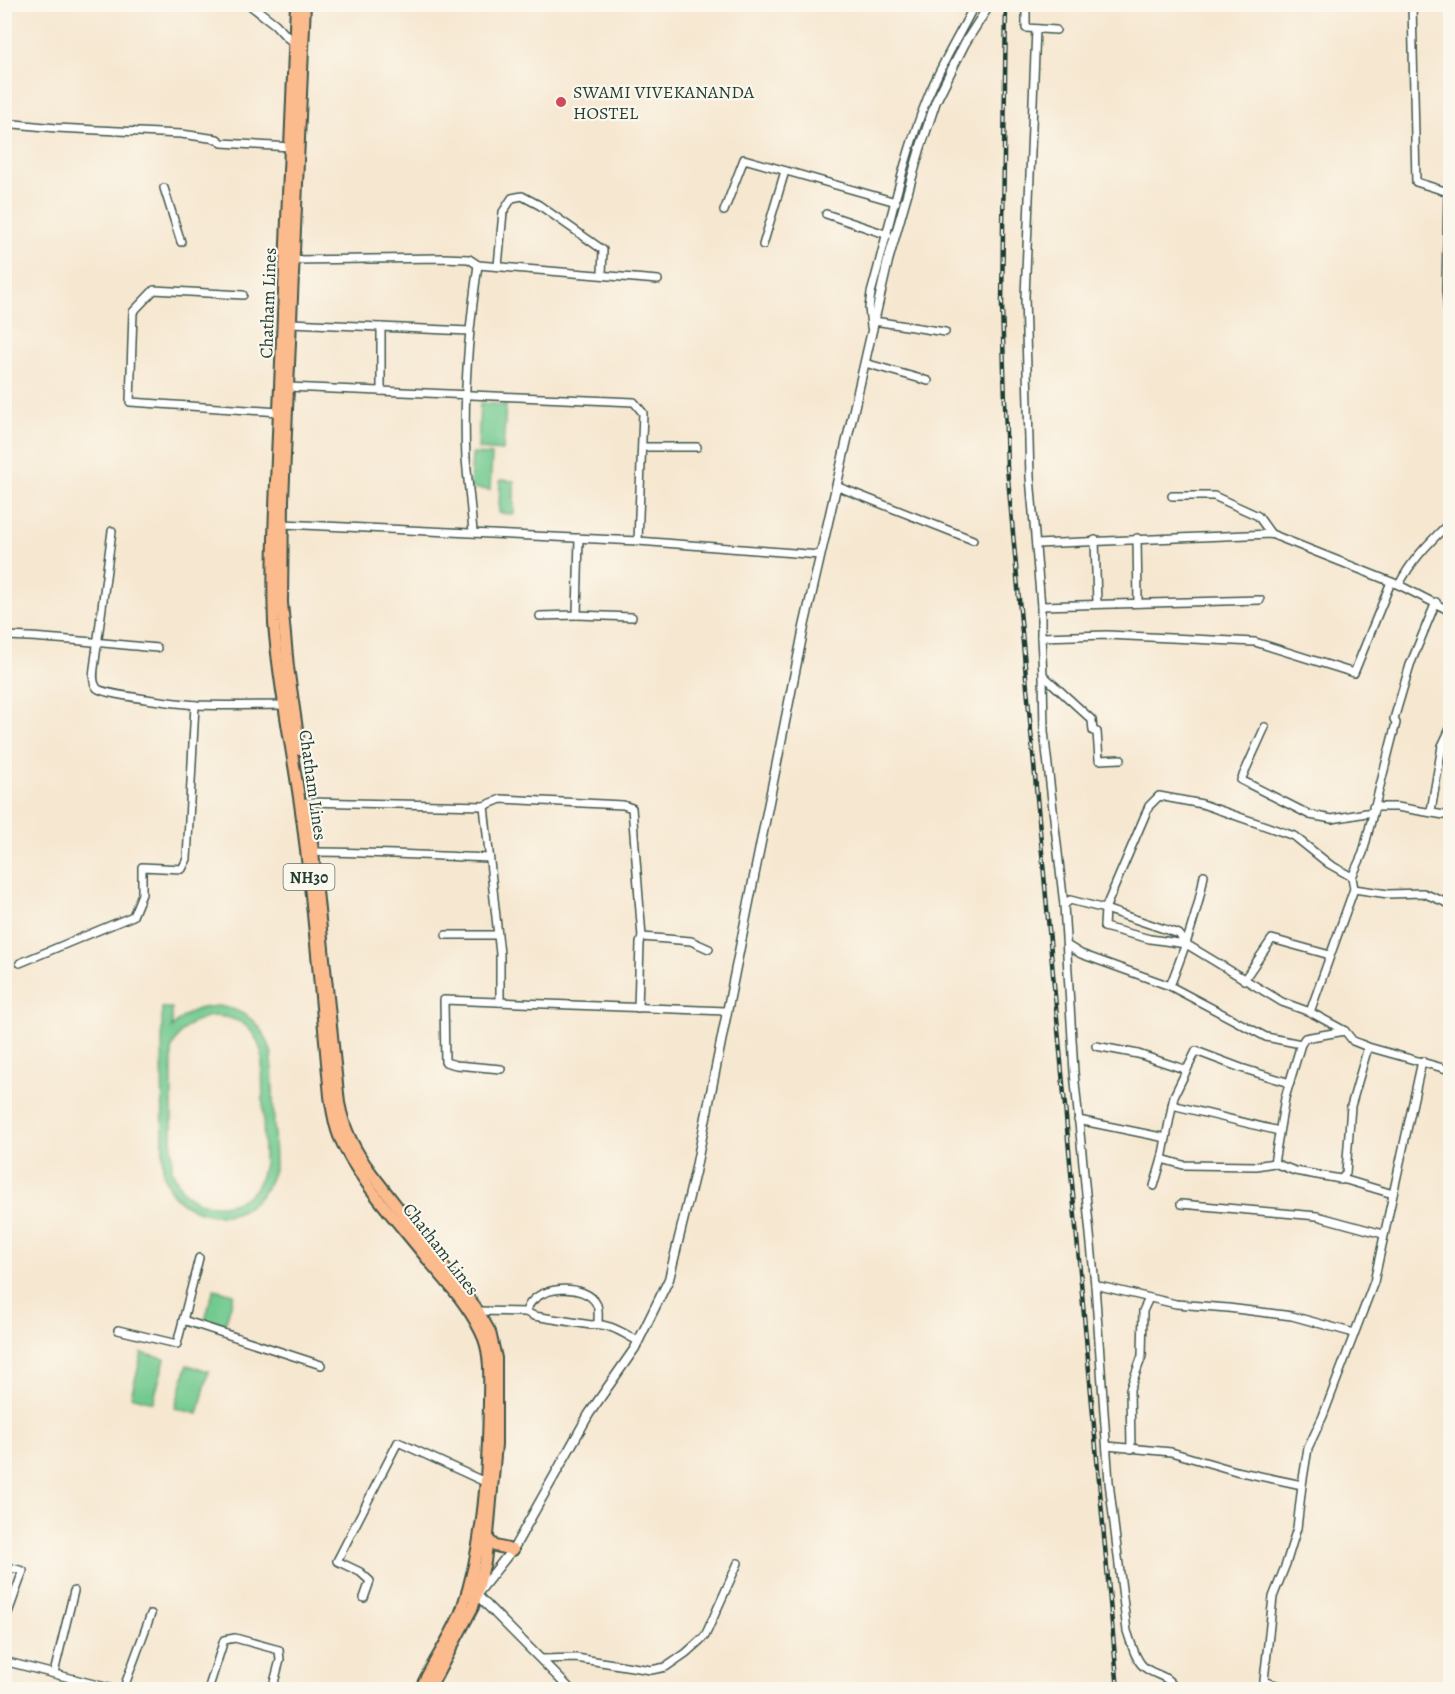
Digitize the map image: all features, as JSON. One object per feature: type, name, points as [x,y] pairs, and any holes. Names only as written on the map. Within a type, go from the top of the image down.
[{"type":"highway","name":"Chatham Lines","points":[[296,4],[299,46],[294,260],[282,603],[330,1096],[339,1136],[350,1156],[368,1184],[464,1304],[482,1336],[488,1357],[488,1433],[485,1482],[473,1592],[420,1689]]},
{"type":"highway","name":"Chatham Lines","points":[[305,4],[299,46],[291,147],[273,555],[274,622],[285,705],[307,802],[314,852],[339,1103],[346,1131],[358,1155],[478,1311],[490,1332],[496,1358],[496,1444],[488,1539],[466,1624],[429,1689]]},
{"type":"highway","points":[[488,1539],[495,1546],[513,1550]]},
{"type":"street","points":[[249,4],[299,46]]},
{"type":"street","points":[[872,332],[870,293],[888,235],[910,149],[941,66],[975,4]]},
{"type":"street","points":[[571,1689],[473,1592],[513,1550],[589,1414],[638,1341],[669,1279],[695,1172],[802,637],[888,261],[936,101],[965,43],[990,4]]},
{"type":"street","points":[[1026,4],[1026,28],[1056,30]]},
{"type":"street","points":[[1412,4],[1416,182],[1448,192],[1449,263],[1446,290],[1450,335]]},
{"type":"street","points":[[1036,28],[1025,297],[1030,477],[1041,606],[1044,731],[1068,946],[1078,1120],[1095,1285],[1109,1482],[1127,1631],[1132,1647],[1143,1666],[1169,1678],[1176,1689]]},
{"type":"street","points":[[4,123],[181,134],[217,139],[222,143],[291,147]]},
{"type":"street","points":[[724,212],[744,159],[896,202]]},
{"type":"street","points":[[764,245],[785,171]]},
{"type":"street","points":[[164,188],[181,242]]},
{"type":"street","points":[[498,266],[503,212],[512,198],[522,196],[603,250],[602,274]]},
{"type":"street","points":[[826,214],[888,235]]},
{"type":"street","points":[[294,260],[443,258],[469,260],[477,265],[658,280]]},
{"type":"street","points":[[473,532],[466,458],[469,331],[477,265]]},
{"type":"street","points":[[243,295],[154,290],[133,312],[130,402],[279,412]]},
{"type":"street","points":[[874,321],[945,332]]},
{"type":"street","points":[[291,323],[469,331]]},
{"type":"street","points":[[381,327],[381,391]]},
{"type":"street","points":[[865,363],[928,381]]},
{"type":"street","points":[[288,387],[634,402],[643,413],[638,541]]},
{"type":"street","points":[[642,447],[697,447]]},
{"type":"street","points":[[836,486],[973,540]]},
{"type":"street","points":[[1172,496],[1214,496],[1258,516],[1271,534]]},
{"type":"street","points":[[1399,585],[1408,566],[1450,522]]},
{"type":"street","points":[[283,524],[638,541],[820,555]]},
{"type":"street","points":[[112,531],[97,643],[94,679],[96,687],[115,694],[195,705],[285,705]]},
{"type":"street","points":[[1036,544],[1271,534],[1399,585],[1450,611]]},
{"type":"street","points":[[577,615],[579,538]]},
{"type":"street","points":[[1137,538],[1138,603]]},
{"type":"street","points":[[1095,540],[1097,603]]},
{"type":"street","points":[[1041,637],[1107,635],[1255,642],[1354,673],[1390,582]]},
{"type":"street","points":[[1041,606],[1260,600]]},
{"type":"street","points":[[1310,1012],[1354,890],[1352,877],[1363,853],[1396,723],[1394,719],[1410,664],[1436,602]]},
{"type":"street","points":[[540,616],[632,617]]},
{"type":"street","points":[[4,636],[56,637],[157,648]]},
{"type":"street","points":[[1043,675],[1092,720],[1093,731],[1097,732],[1099,760],[1121,759]]},
{"type":"street","points":[[20,963],[133,916],[142,894],[142,867],[182,869],[187,859],[195,705]]},
{"type":"street","points":[[1265,727],[1241,780],[1310,815],[1332,819],[1373,809],[1431,812],[1450,816]]},
{"type":"street","points":[[1431,812],[1450,729]]},
{"type":"street","points":[[1186,944],[1150,939],[1104,927],[1105,909],[1149,806],[1159,796],[1202,804],[1294,837],[1329,864],[1352,877]]},
{"type":"street","points":[[307,802],[484,806],[501,799],[623,805],[632,808],[642,937],[638,1008]]},
{"type":"street","points":[[484,806],[500,954],[500,1002]]},
{"type":"street","points":[[314,852],[489,858]]},
{"type":"street","points":[[1170,986],[1186,944],[1202,890],[1204,875]]},
{"type":"street","points":[[1354,890],[1388,894],[1424,893],[1450,904]]},
{"type":"street","points":[[1064,905],[1070,900],[1105,909],[1179,934],[1186,944],[1244,980],[1282,1002],[1310,1012],[1345,1031],[1353,1041],[1450,1070]]},
{"type":"street","points":[[446,935],[497,935]]},
{"type":"street","points":[[642,937],[691,941],[709,949]]},
{"type":"street","points":[[1244,980],[1272,939],[1330,955]]},
{"type":"street","points":[[1068,946],[1081,954],[1170,986],[1266,1036],[1301,1044]]},
{"type":"street","points":[[501,1069],[447,1064],[444,1052],[444,1000],[726,1011]]},
{"type":"street","points":[[1275,1163],[1285,1098],[1301,1044],[1305,1038],[1345,1031]]},
{"type":"street","points":[[1096,1046],[1138,1054],[1187,1070]]},
{"type":"street","points":[[1341,1180],[1346,1173],[1351,1106],[1368,1047]]},
{"type":"street","points":[[1154,1186],[1162,1159],[1174,1095],[1196,1051],[1290,1083]]},
{"type":"street","points":[[1297,1689],[1264,1686],[1273,1597],[1297,1528],[1308,1448],[1323,1416],[1374,1282],[1422,1061]]},
{"type":"street","points":[[1172,1105],[1279,1131]]},
{"type":"street","points":[[1078,1120],[1166,1138]]},
{"type":"street","points":[[1162,1159],[1183,1165],[1256,1166],[1275,1163],[1295,1171],[1393,1194]]},
{"type":"street","points":[[1181,1204],[1317,1216],[1383,1234]]},
{"type":"street","points":[[118,1330],[177,1344],[199,1258]]},
{"type":"street","points":[[1095,1285],[1176,1304],[1292,1316],[1354,1333]]},
{"type":"street","points":[[526,1312],[529,1304],[545,1291],[567,1290],[590,1296],[597,1306],[598,1324]]},
{"type":"street","points":[[1131,1449],[1130,1389],[1142,1356],[1143,1311],[1149,1298]]},
{"type":"street","points":[[478,1311],[526,1312],[534,1316],[591,1325],[598,1324],[615,1329],[638,1341]]},
{"type":"street","points":[[183,1320],[321,1365]]},
{"type":"street","points":[[364,1598],[370,1581],[360,1572],[337,1561],[398,1442],[485,1482]]},
{"type":"street","points":[[1107,1446],[1171,1452],[1236,1471],[1302,1485]]},
{"type":"street","points":[[542,1659],[576,1658],[651,1670],[666,1667],[705,1636],[738,1563]]},
{"type":"street","points":[[4,1566],[23,1571],[4,1624]]},
{"type":"street","points":[[54,1672],[74,1591]]},
{"type":"street","points":[[123,1689],[151,1614]]},
{"type":"street","points":[[208,1689],[224,1640],[235,1638],[279,1650],[272,1689]]},
{"type":"street","points":[[4,1661],[117,1689]]},
{"type":"green space","points":[[480,403],[506,405],[503,451],[478,449]]},
{"type":"green space","points":[[472,454],[492,455],[490,490],[470,488]]},
{"type":"green space","points":[[500,480],[514,481],[514,514],[499,513]]},
{"type":"green space","points":[[211,1007],[229,1008],[254,1021],[265,1036],[272,1055],[275,1166],[257,1200],[238,1212],[226,1215],[200,1212],[184,1204],[170,1190],[163,1172],[162,1008],[172,1008],[172,1028],[187,1014]],"holes":[[[210,1016],[220,1016],[237,1021],[250,1030],[262,1055],[264,1164],[258,1184],[247,1196],[232,1203],[214,1205],[206,1204],[187,1195],[172,1170],[172,1048],[178,1036],[191,1024]]]},
{"type":"green space","points":[[214,1289],[234,1294],[224,1328],[204,1323]]},
{"type":"green space","points":[[142,1353],[165,1359],[153,1402],[131,1396]]},
{"type":"green space","points":[[187,1365],[209,1371],[198,1414],[175,1408]]},
{"type":"railway","points":[[1006,4],[1002,305],[1007,467],[1118,1690]]},
{"type":"place","name":"SWAMI VIVEKANANDA HOSTEL","points":[[561,102]]}]
